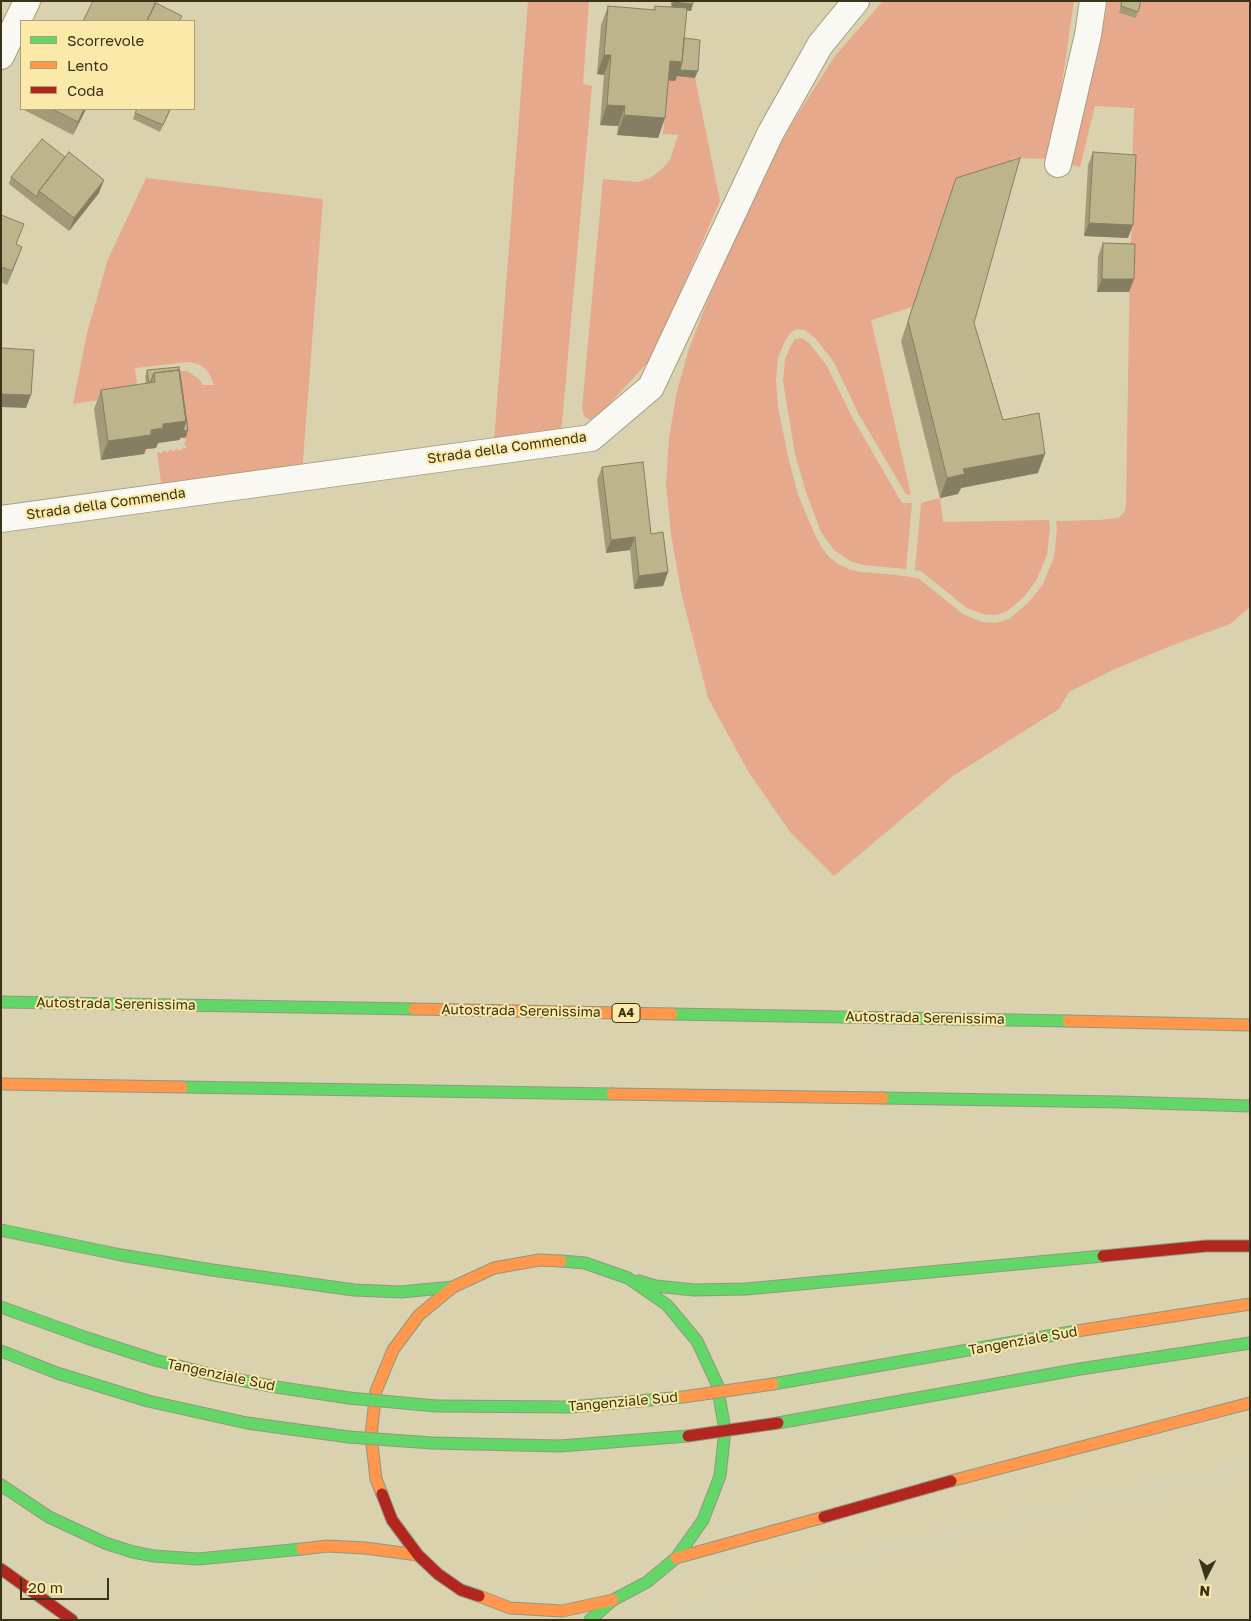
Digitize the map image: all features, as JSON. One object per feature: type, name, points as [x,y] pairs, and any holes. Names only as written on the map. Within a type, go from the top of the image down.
[{"type":"highway","name":"Autostrada Serenissima","points":[[1,1002],[1130,1021],[1250,1026]]},
{"type":"highway","points":[[1,1084],[1119,1102],[1250,1106]]},
{"type":"highway","points":[[1,1230],[121,1255],[354,1290],[401,1292],[453,1287]]},
{"type":"highway","points":[[613,1600],[562,1611],[510,1608],[461,1590],[438,1574],[418,1555],[392,1520],[376,1479],[371,1435],[376,1391],[393,1350],[413,1322],[453,1287],[494,1268],[539,1260],[585,1263],[656,1286],[694,1290],[746,1289],[1206,1246],[1250,1246]]},
{"type":"highway","points":[[590,1620],[613,1600],[646,1582],[676,1558],[703,1520],[720,1476],[725,1430],[716,1384],[697,1341],[667,1305],[628,1278]]},
{"type":"highway","name":"Tangenziale Sud","points":[[1,1307],[155,1360],[214,1375],[276,1387],[349,1398],[436,1406],[571,1407],[683,1397],[773,1384],[1116,1324],[1250,1304]]},
{"type":"highway","points":[[1,1351],[57,1373],[148,1401],[247,1423],[349,1437],[432,1443],[560,1446],[688,1436],[778,1423],[1080,1368],[1250,1343]]},
{"type":"highway","points":[[676,1558],[974,1475],[1250,1403]]},
{"type":"highway","points":[[1,1485],[49,1517],[77,1531],[105,1543],[133,1552],[154,1556],[198,1559],[327,1546],[365,1548],[418,1555]]},
{"type":"highway","points":[[1,1569],[72,1620]]},
{"type":"highway","points":[[461,1590],[472,1605]]},
{"type":"street","points":[[1,56],[27,1]]},
{"type":"street","name":"Strada della Commenda","points":[[1,519],[590,438],[651,387],[770,134],[820,46],[856,1]]},
{"type":"street","points":[[1058,164],[1088,35],[1093,1]]},
{"type":"path","points":[[184,439],[185,448],[157,452],[156,443],[184,439]]},
{"type":"path","points":[[681,1620],[746,1582],[1250,1465]]},
{"type":"shaded area","points":[[528,1],[589,1],[583,84],[592,86],[561,434],[494,441]]},
{"type":"shaded area","points":[[883,1],[1074,1],[1051,159],[1014,158],[1006,180],[949,198],[912,307],[871,320],[911,495],[906,494],[858,413],[834,362],[816,339],[805,330],[797,329],[791,332],[786,339],[778,357],[776,380],[778,407],[798,495],[821,546],[828,556],[838,564],[849,569],[918,578],[963,614],[982,622],[996,623],[1009,619],[1028,603],[1043,584],[1054,557],[1056,521],[1118,518],[1124,513],[1126,505],[1130,257],[1135,168],[1132,168],[1134,108],[1095,106],[1080,167],[1066,164],[1095,65],[1108,1],[1121,1],[1119,13],[1136,18],[1140,1],[1250,1],[1250,607],[1230,624],[1113,670],[1069,692],[1059,709],[953,776],[834,876],[790,832],[748,771],[708,698],[681,592],[671,534],[666,484],[669,438],[677,391],[689,349],[730,247],[758,187],[792,123],[835,56]]},
{"type":"shaded area","points":[[676,76],[695,78],[720,201],[652,358],[593,421],[584,416],[582,408],[603,179],[638,182],[650,178],[670,160],[678,135],[663,134],[668,80]]},
{"type":"shaded area","points":[[146,178],[323,199],[302,473],[162,490],[157,452],[185,448],[184,440],[179,440],[179,438],[186,437],[145,375],[187,371],[199,379],[203,385],[214,385],[206,369],[198,364],[188,362],[135,368],[138,394],[73,404],[87,333],[108,259]]},
{"type":"shaded area","points":[[802,338],[809,343],[827,366],[852,417],[902,503],[912,503],[906,569],[863,565],[852,562],[834,550],[821,532],[806,492],[795,454],[783,381],[785,359],[791,345],[795,339]]},
{"type":"shaded area","points":[[940,498],[943,522],[1049,520],[1047,555],[1036,581],[1023,598],[1006,612],[995,615],[983,614],[967,608],[921,571],[915,570],[921,503]]},
{"type":"building","points":[[93,1],[156,1],[147,20],[84,20]]},
{"type":"building","points":[[693,1],[693,4],[673,2]]},
{"type":"building","points":[[1122,1],[1141,1],[1138,12],[1121,6]]},
{"type":"building","points":[[156,3],[182,16],[180,20],[148,20]]},
{"type":"building","points":[[608,6],[655,10],[655,6],[687,8],[682,62],[670,61],[665,118],[624,115],[625,106],[607,105],[611,55],[604,55]]},
{"type":"building","points":[[684,38],[700,40],[698,71],[680,70]]},
{"type":"building","points":[[54,110],[84,110],[78,122]]},
{"type":"building","points":[[136,110],[170,110],[163,125],[135,113]]},
{"type":"building","points":[[42,139],[65,157],[39,191],[37,197],[11,177]]},
{"type":"building","points":[[69,152],[104,180],[74,218],[39,191]]},
{"type":"building","points":[[1093,152],[1136,155],[1133,225],[1089,223]]},
{"type":"building","points":[[1020,158],[974,323],[1003,420],[1039,413],[1045,454],[963,469],[965,474],[947,478],[908,321],[956,178]]},
{"type":"building","points":[[1,215],[24,224],[16,244],[22,247],[12,271],[1,267]]},
{"type":"building","points":[[1103,243],[1135,244],[1134,279],[1102,279]]},
{"type":"building","points":[[1,348],[34,350],[31,395],[1,394]]},
{"type":"building","points":[[179,367],[188,430],[183,431],[186,421],[179,370],[154,373],[149,383],[147,370]]},
{"type":"building","points":[[179,370],[186,421],[163,424],[163,428],[151,430],[151,435],[108,441],[101,390],[155,382],[154,373]]},
{"type":"building","points":[[643,462],[651,534],[663,532],[668,572],[639,576],[635,537],[611,540],[602,467]]},
{"type":"traffic: fast","points":[[1,1002],[414,1009]]},
{"type":"traffic: fast","points":[[672,1014],[1068,1021]]},
{"type":"traffic: fast","points":[[182,1087],[612,1094]]},
{"type":"traffic: fast","points":[[883,1098],[1250,1106]]},
{"type":"traffic: fast","points":[[1,1230],[121,1255],[354,1290],[401,1292],[453,1287]]},
{"type":"traffic: fast","points":[[639,1281],[656,1286],[694,1290],[746,1289],[1103,1256]]},
{"type":"traffic: fast","points":[[561,1261],[585,1263],[628,1278],[667,1305],[697,1341],[717,1384],[725,1430],[720,1476],[703,1520],[676,1558],[647,1582],[613,1600],[590,1620]]},
{"type":"traffic: fast","points":[[1,1307],[155,1360],[214,1375],[349,1398]]},
{"type":"traffic: fast","points":[[773,1384],[1077,1331]]},
{"type":"traffic: fast","points":[[778,1423],[1080,1369],[1250,1343]]},
{"type":"traffic: fast","points":[[1,1351],[57,1373],[148,1401],[247,1423],[349,1437]]},
{"type":"traffic: fast","points":[[436,1406],[571,1407],[683,1397]]},
{"type":"traffic: fast","points":[[349,1398],[436,1406]]},
{"type":"traffic: fast","points":[[432,1443],[560,1446],[688,1436]]},
{"type":"traffic: fast","points":[[349,1437],[432,1443]]},
{"type":"traffic: fast","points":[[1,1485],[49,1517],[105,1543],[133,1552],[154,1556],[198,1559],[302,1549]]},
{"type":"traffic: slow","points":[[414,1009],[672,1014]]},
{"type":"traffic: slow","points":[[1068,1021],[1250,1025]]},
{"type":"traffic: slow","points":[[1,1084],[182,1087]]},
{"type":"traffic: slow","points":[[612,1094],[883,1098]]},
{"type":"traffic: slow","points":[[382,1494],[376,1479],[371,1435],[376,1391],[393,1350],[419,1315],[453,1287],[494,1268],[539,1260],[561,1261]]},
{"type":"traffic: slow","points":[[1077,1331],[1250,1304]]},
{"type":"traffic: slow","points":[[683,1397],[773,1384]]},
{"type":"traffic: slow","points":[[951,1481],[1250,1403]]},
{"type":"traffic: slow","points":[[676,1558],[824,1517]]},
{"type":"traffic: slow","points":[[302,1549],[327,1546],[365,1548],[418,1555]]},
{"type":"traffic: slow","points":[[479,1596],[510,1608],[562,1611],[613,1600]]},
{"type":"traffic: jam","points":[[1103,1256],[1206,1246],[1250,1246]]},
{"type":"traffic: jam","points":[[688,1436],[778,1423]]},
{"type":"traffic: jam","points":[[824,1517],[951,1481]]},
{"type":"traffic: jam","points":[[382,1494],[392,1520],[418,1555],[438,1574],[461,1590],[479,1596]]},
{"type":"traffic: jam","points":[[1,1569],[72,1620]]}]
